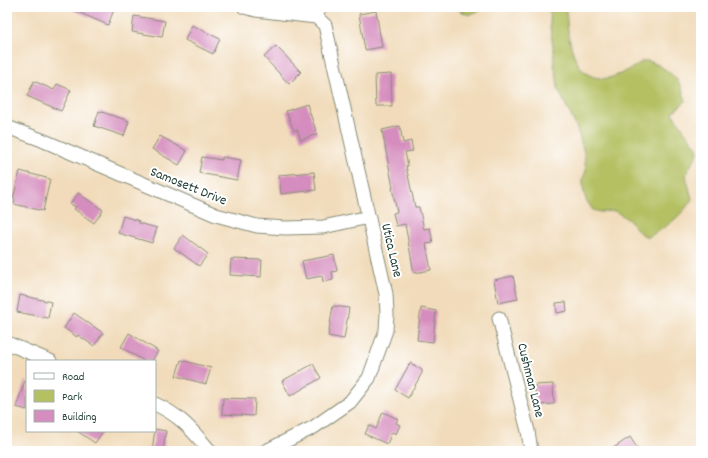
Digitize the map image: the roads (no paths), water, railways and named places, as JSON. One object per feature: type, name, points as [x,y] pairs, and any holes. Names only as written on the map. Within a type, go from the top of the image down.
[{"type":"street","points":[[244,7],[256,10],[318,12]]},
{"type":"street","name":"Utica Lane","points":[[266,451],[314,426],[350,402],[369,378],[386,330],[386,294],[325,25],[318,12]]},
{"type":"street","name":"Samosett Drive","points":[[7,127],[42,140],[216,215],[257,226],[284,228],[323,227],[369,217]]},
{"type":"street","name":"Cushman Lane","points":[[499,318],[532,451]]},
{"type":"street","points":[[7,343],[48,360]]},
{"type":"street","points":[[156,404],[185,422],[210,451]]}]
